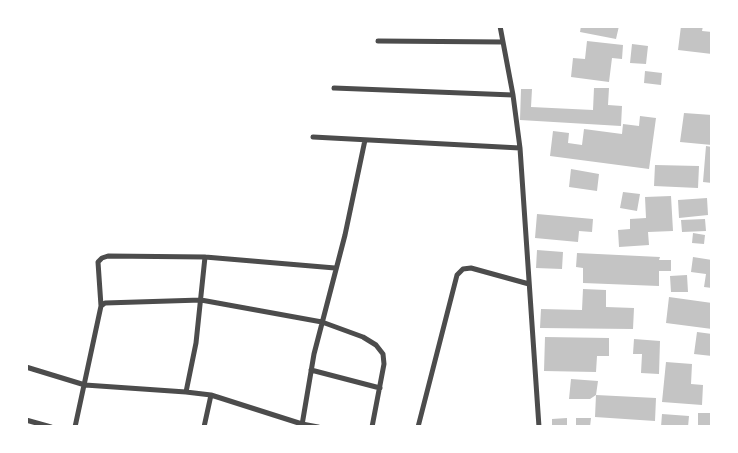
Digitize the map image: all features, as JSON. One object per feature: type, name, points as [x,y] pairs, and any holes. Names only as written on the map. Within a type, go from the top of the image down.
[{"type":"street","points":[[500,26],[513,95],[520,148],[539,427]]},
{"type":"street","points":[[378,41],[503,42]]},
{"type":"street","points":[[334,88],[513,95]]},
{"type":"street","points":[[313,137],[520,148]]},
{"type":"street","points":[[302,425],[311,370],[335,268],[345,235],[365,140]]},
{"type":"street","points":[[75,427],[101,306],[98,262],[102,258],[108,256],[205,257],[335,268]]},
{"type":"street","points":[[186,392],[196,343],[205,257]]},
{"type":"street","points":[[418,427],[457,275],[463,269],[471,268],[529,284]]},
{"type":"street","points":[[101,306],[105,303],[201,300],[322,322],[363,337],[376,345],[383,354],[384,364],[372,427]]},
{"type":"street","points":[[26,367],[84,385],[211,395],[302,425],[318,427]]},
{"type":"street","points":[[311,370],[380,388]]},
{"type":"street","points":[[204,427],[211,395]]},
{"type":"street","points":[[27,421],[51,427]]},
{"type":"building","points":[[581,26],[619,26],[616,39],[580,32]]},
{"type":"building","points":[[681,26],[703,26],[702,31],[712,32],[712,54],[678,50]]},
{"type":"building","points":[[587,41],[623,45],[622,59],[612,58],[609,82],[571,77],[573,58],[585,59]]},
{"type":"building","points":[[632,44],[648,46],[646,64],[630,63]]},
{"type":"building","points":[[645,71],[662,73],[661,85],[644,83]]},
{"type":"building","points":[[594,88],[609,88],[608,105],[622,106],[621,126],[520,120],[521,89],[532,89],[531,107],[593,110]]},
{"type":"building","points":[[684,113],[712,115],[712,145],[680,142]]},
{"type":"building","points":[[640,116],[656,118],[649,169],[550,156],[553,131],[569,133],[568,143],[582,145],[584,129],[622,134],[623,124],[639,126]]},
{"type":"building","points":[[706,146],[712,147],[712,183],[703,182]]},
{"type":"building","points":[[655,165],[699,166],[698,188],[654,186]]},
{"type":"building","points":[[571,169],[599,174],[597,191],[569,187]]},
{"type":"building","points":[[623,192],[640,194],[637,211],[620,208]]},
{"type":"building","points":[[671,196],[673,231],[648,232],[649,245],[619,247],[618,230],[630,229],[630,219],[646,218],[645,197]]},
{"type":"building","points":[[707,198],[708,215],[679,218],[678,200]]},
{"type":"building","points":[[537,214],[593,219],[592,232],[579,231],[578,242],[535,238]]},
{"type":"building","points":[[705,219],[706,231],[682,232],[681,220]]},
{"type":"building","points":[[693,233],[705,235],[704,244],[692,243]]},
{"type":"building","points":[[537,250],[563,252],[562,269],[536,268]]},
{"type":"building","points":[[577,253],[660,257],[659,260],[671,260],[671,271],[659,271],[659,286],[583,283],[583,268],[576,267]]},
{"type":"building","points":[[693,257],[712,260],[712,288],[704,287],[706,274],[691,272]]},
{"type":"building","points":[[687,275],[688,292],[671,292],[670,276]]},
{"type":"building","points":[[583,289],[606,290],[606,307],[634,308],[633,329],[540,328],[541,309],[582,310]]},
{"type":"building","points":[[669,297],[712,303],[712,329],[666,323]]},
{"type":"building","points":[[697,332],[712,334],[712,356],[694,354]]},
{"type":"building","points":[[545,337],[609,338],[609,356],[597,356],[596,372],[544,371]]},
{"type":"building","points":[[634,339],[660,341],[659,374],[641,373],[642,354],[633,354]]},
{"type":"building","points":[[666,362],[692,364],[691,384],[703,385],[702,405],[662,402]]},
{"type":"building","points":[[571,379],[598,381],[596,395],[590,399],[569,399]]},
{"type":"building","points":[[596,395],[656,398],[655,421],[595,417]]},
{"type":"building","points":[[698,413],[712,413],[712,427],[698,427]]},
{"type":"building","points":[[662,414],[689,416],[688,427],[661,427]]},
{"type":"building","points":[[567,418],[567,427],[552,427],[552,419]]},
{"type":"building","points":[[576,418],[591,418],[590,427],[576,427]]}]
